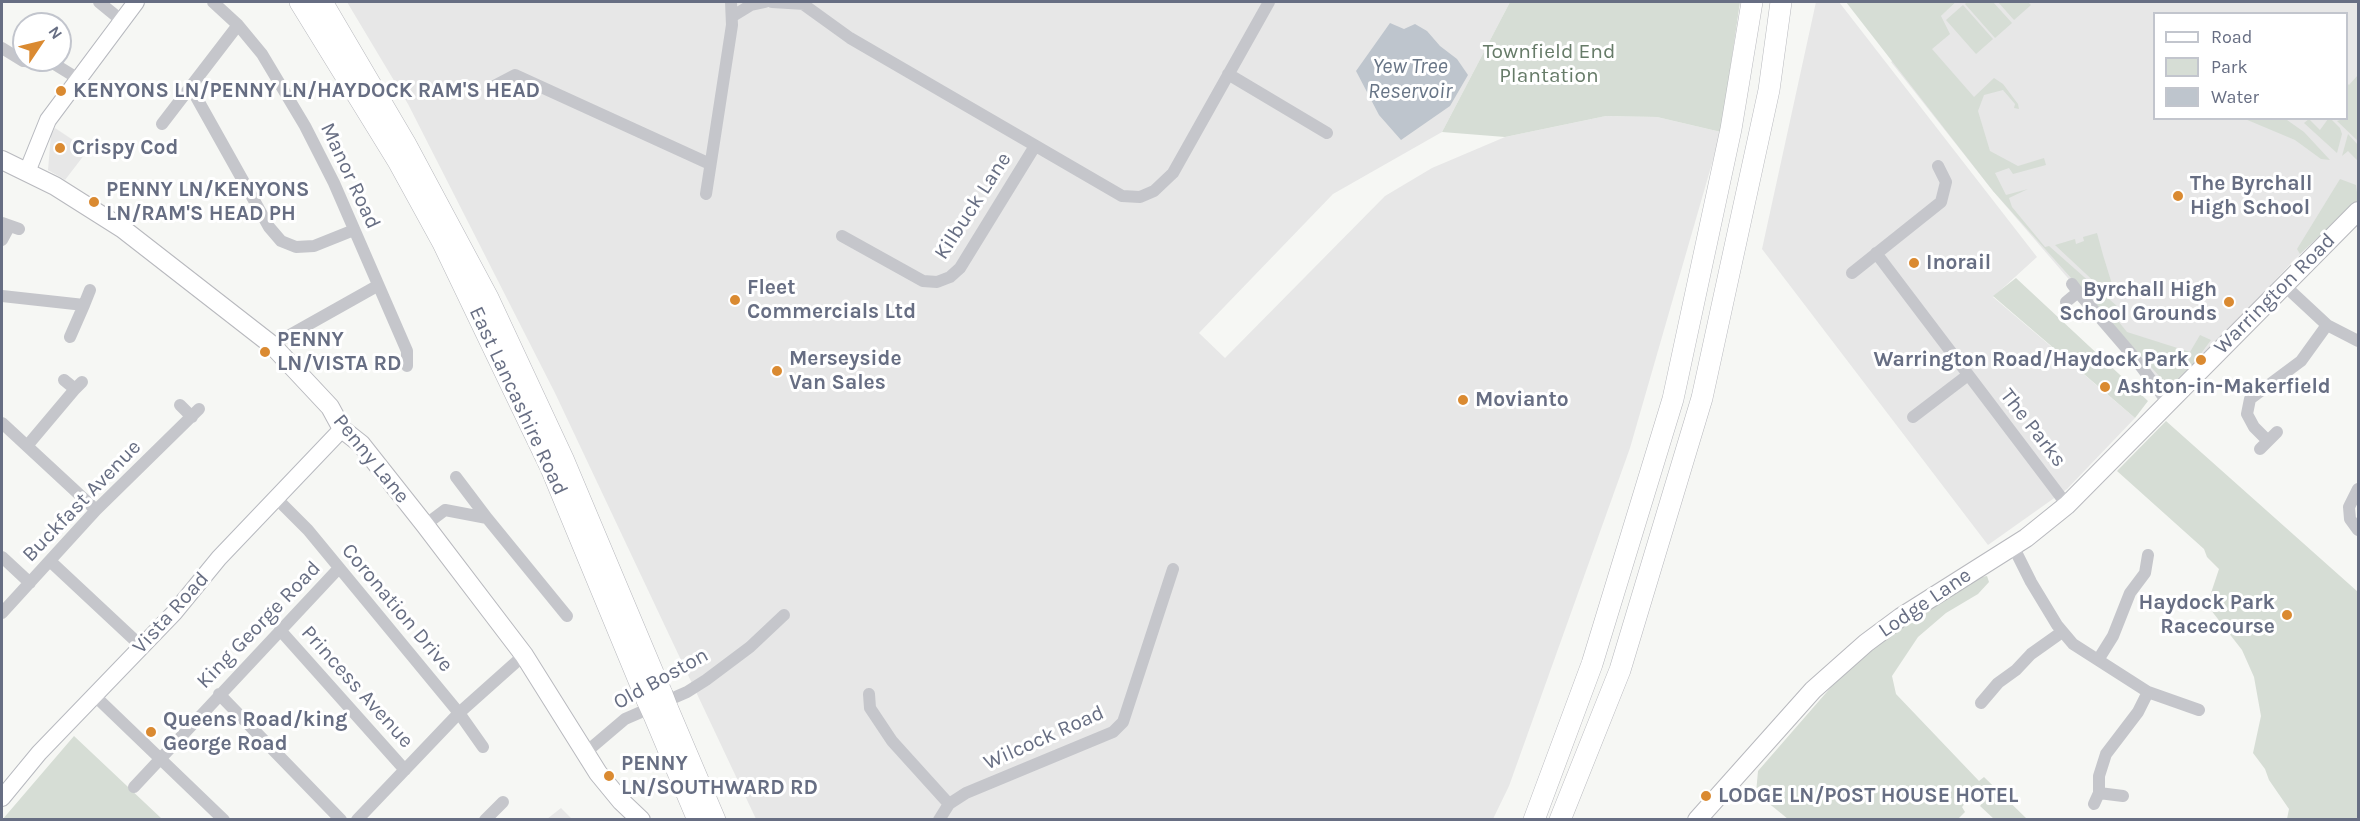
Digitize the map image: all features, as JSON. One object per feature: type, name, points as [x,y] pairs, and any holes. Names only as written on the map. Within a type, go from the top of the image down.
[{"type":"highway","name":"East Lancashire Road","points":[[300,2],[398,160],[526,394]]},
{"type":"highway","name":"East Lancashire Road","points":[[322,2],[448,220],[536,416],[657,704],[698,819]]},
{"type":"highway","points":[[1534,819],[1593,664],[1673,399],[1731,129],[1752,2]]},
{"type":"highway","points":[[1560,819],[1620,670],[1702,398],[1769,90],[1781,2]]},
{"type":"highway","name":"East Lancashire Road","points":[[657,704],[715,819]]},
{"type":"main road","points":[[27,172],[43,128],[77,78],[136,2]]},
{"type":"main road","name":"Penny Lane","points":[[2,160],[27,172],[123,229],[272,345],[330,407],[342,429],[361,444],[425,525],[524,655],[609,788],[641,819]]},
{"type":"main road","name":"Warrington Road","points":[[2168,403],[2358,211]]},
{"type":"main road","name":"Lodge Lane","points":[[1697,819],[1813,690],[1866,644],[1902,617],[2013,546],[2067,505],[2168,403]]},
{"type":"main road","name":"Vista Road","points":[[2,798],[39,753],[95,696],[342,429]]},
{"type":"street","points":[[99,2],[121,20]]},
{"type":"street","name":"Manor Road","points":[[213,2],[238,25],[262,54],[322,159],[407,351],[407,366]]},
{"type":"street","points":[[706,194],[733,16],[731,2]]},
{"type":"street","points":[[733,16],[751,5],[765,2]]},
{"type":"street","name":"Kilbuck Lane","points":[[772,2],[802,3],[850,38],[1122,196],[1140,197],[1154,191],[1173,172],[1269,2]]},
{"type":"street","points":[[162,124],[238,25]]},
{"type":"street","points":[[2,48],[27,63],[51,62],[77,78]]},
{"type":"street","points":[[1228,74],[1327,133]]},
{"type":"street","points":[[494,86],[515,75],[710,164]]},
{"type":"street","points":[[190,86],[269,227],[281,241],[296,247],[314,246],[354,230]]},
{"type":"street","name":"Kilbuck Lane","points":[[842,236],[923,281],[937,282],[950,276],[960,268],[1035,146]]},
{"type":"street","points":[[1852,273],[1941,202],[1946,182],[1938,166]]},
{"type":"street","points":[[2,240],[10,226]]},
{"type":"street","name":"The Parks","points":[[1876,253],[2067,505]]},
{"type":"street","points":[[2284,285],[2327,325],[2358,341]]},
{"type":"street","points":[[272,345],[377,286]]},
{"type":"street","points":[[2067,302],[2075,288],[2134,357],[2168,403]]},
{"type":"street","points":[[70,337],[90,290]]},
{"type":"street","points":[[2,296],[84,305]]},
{"type":"street","points":[[2268,440],[2254,427],[2247,414],[2250,399],[2301,361],[2327,325]]},
{"type":"street","points":[[1913,417],[1968,375]]},
{"type":"street","points":[[27,446],[78,386],[64,380]]},
{"type":"street","name":"Buckfast Avenue","points":[[2,613],[96,510],[196,413],[180,405]]},
{"type":"street","points":[[2,423],[96,510]]},
{"type":"street","points":[[456,477],[567,616]]},
{"type":"street","points":[[2358,489],[2349,507],[2350,519],[2358,530]]},
{"type":"street","name":"Coronation Drive","points":[[276,498],[308,530],[459,713],[483,747]]},
{"type":"street","points":[[425,525],[445,510],[487,518]]},
{"type":"street","points":[[2013,546],[2031,582],[2062,632],[2073,644],[2148,692],[2199,710]]},
{"type":"street","points":[[2098,660],[2113,636],[2130,593],[2145,573],[2148,555]]},
{"type":"street","points":[[2,558],[30,583]]},
{"type":"street","points":[[50,561],[141,646]]},
{"type":"street","name":"King George Road","points":[[134,788],[219,694],[339,568]]},
{"type":"street","name":"Wilcock Road","points":[[939,819],[949,804],[966,793],[1113,732],[1124,722],[1173,569]]},
{"type":"street","name":"Old Boston","points":[[585,753],[626,719],[687,692],[706,680],[750,647],[784,615]]},
{"type":"street","name":"Princess Avenue","points":[[280,630],[405,770]]},
{"type":"street","points":[[1981,703],[1998,683],[2016,670],[2031,654],[2062,632]]},
{"type":"street","points":[[357,819],[459,713],[524,655]]},
{"type":"street","points":[[2123,796],[2097,799],[2098,776],[2106,754],[2138,712],[2148,692]]},
{"type":"street","points":[[219,694],[341,819]]},
{"type":"street","points":[[868,694],[870,708],[892,741],[949,804]]},
{"type":"street","points":[[95,696],[224,819]]},
{"type":"street","points":[[485,819],[503,802]]},
{"type":"shaded area","points":[[347,2],[1510,2],[1442,132],[1333,194],[1199,333],[1225,358],[1385,196],[1432,168],[1505,137],[1606,116],[1657,117],[1721,132],[1630,448],[1509,786],[1493,819],[756,819],[555,393],[408,104]]},
{"type":"shaded area","points":[[1816,2],[1839,2],[2037,257],[1993,297],[2135,418],[2067,489],[1988,545],[1762,249]]},
{"type":"shaded area","name":"The Byrchall High School","points":[[1956,2],[2358,2],[2358,200],[2294,260],[2225,334],[2165,391],[1993,191],[1891,62]]},
{"type":"shaded area","points":[[55,128],[88,150],[65,180],[48,170],[51,134]]},
{"type":"shaded area","points":[[561,808],[572,819],[547,819]]},
{"type":"green space","name":"Townfield End Plantation","points":[[1510,2],[1740,2],[1721,132],[1657,117],[1606,116],[1505,137],[1442,132]]},
{"type":"green space","points":[[1846,2],[1956,2],[1941,16],[1950,34],[1932,49],[1974,97],[1994,78],[2003,84],[2018,104],[2019,109],[2014,108],[2015,104],[2003,90],[1984,95],[1978,111],[1990,151],[2018,166],[2044,158],[2046,165],[2013,174],[2009,168],[1995,173],[2006,195],[2028,189],[2009,198],[2012,207],[2045,247],[2049,246],[2118,307],[2114,316],[2127,332],[2190,352],[2200,335],[2211,340],[2194,363],[2169,387],[1993,191]]},
{"type":"green space","points":[[1967,2],[1993,2],[2012,23],[1995,38],[1965,4]]},
{"type":"green space","points":[[1998,2],[2028,2],[2031,5],[2014,20]]},
{"type":"green space","points":[[1963,5],[1993,39],[1976,54],[1946,20]]},
{"type":"green space","points":[[2358,75],[2358,141],[2337,121],[2348,120],[2349,85]]},
{"type":"green space","points":[[2247,120],[2287,120],[2304,132],[2330,160],[2321,159],[2295,140]]},
{"type":"green space","points":[[2310,120],[2320,130],[2327,120],[2332,120],[2340,128],[2342,134],[2337,153],[2304,123]]},
{"type":"green space","points":[[2348,134],[2358,145],[2358,161],[2348,151],[2342,156]]},
{"type":"green space","points":[[2340,179],[2356,185],[2358,200],[2300,254],[2297,249]]},
{"type":"green space","points":[[2097,233],[2116,297],[2101,288],[2055,245],[2075,239],[2076,244],[2084,241],[2083,237]]},
{"type":"green space","points":[[2016,278],[2148,401],[2135,418],[1993,296]]},
{"type":"green space","name":"Haydock Park Racecourse","points":[[2166,421],[2358,592],[2358,819],[2287,819],[2289,809],[2253,753],[2261,716],[2254,677],[2242,650],[2207,605],[2219,569],[2207,557],[2204,549],[2117,471]]},
{"type":"green space","points":[[1987,576],[1989,582],[1978,594],[1946,613],[1918,637],[1892,676],[1896,694],[1979,781],[1984,777],[2027,819],[1994,819],[1980,806],[1987,797],[1978,788],[1962,807],[1965,812],[1957,820],[1788,819],[1756,793],[1758,771],[1852,663],[1965,580]]},
{"type":"green space","points":[[74,736],[162,819],[2,820]]},
{"type":"water","name":"Yew Tree Reservoir","points":[[1390,23],[1404,29],[1415,24],[1427,31],[1440,46],[1457,59],[1468,75],[1450,106],[1401,140],[1379,115],[1356,71]]},
{"type":"place","name":"KENYONS LN/PENNY LN/HAYDOCK RAM'S HEAD","points":[[61,91]]},
{"type":"place","name":"Crispy Cod","points":[[60,148]]},
{"type":"place","name":"The Byrchall High School","points":[[2178,196]]},
{"type":"place","name":"PENNY LN/KENYONS LN/RAM'S HEAD PH","points":[[94,202]]},
{"type":"place","name":"Inorail","points":[[1914,263]]},
{"type":"place","name":"Fleet Commercials Ltd","points":[[735,300]]},
{"type":"place","name":"Byrchall High School Grounds","points":[[2229,302]]},
{"type":"place","name":"PENNY LN/VISTA RD","points":[[265,352]]},
{"type":"place","name":"Warrington Road/Haydock Park","points":[[2201,360]]},
{"type":"place","name":"Merseyside Van Sales","points":[[777,371]]},
{"type":"place","name":"Ashton-in-Makerfield","points":[[2105,387]]},
{"type":"place","name":"Movianto","points":[[1463,400]]},
{"type":"place","name":"Haydock Park Racecourse","points":[[2287,615]]},
{"type":"place","name":"Queens Road/king George Road","points":[[151,732]]},
{"type":"place","name":"PENNY LN/SOUTHWARD RD","points":[[609,776]]},
{"type":"place","name":"LODGE LN/POST HOUSE HOTEL","points":[[1706,796]]}]
